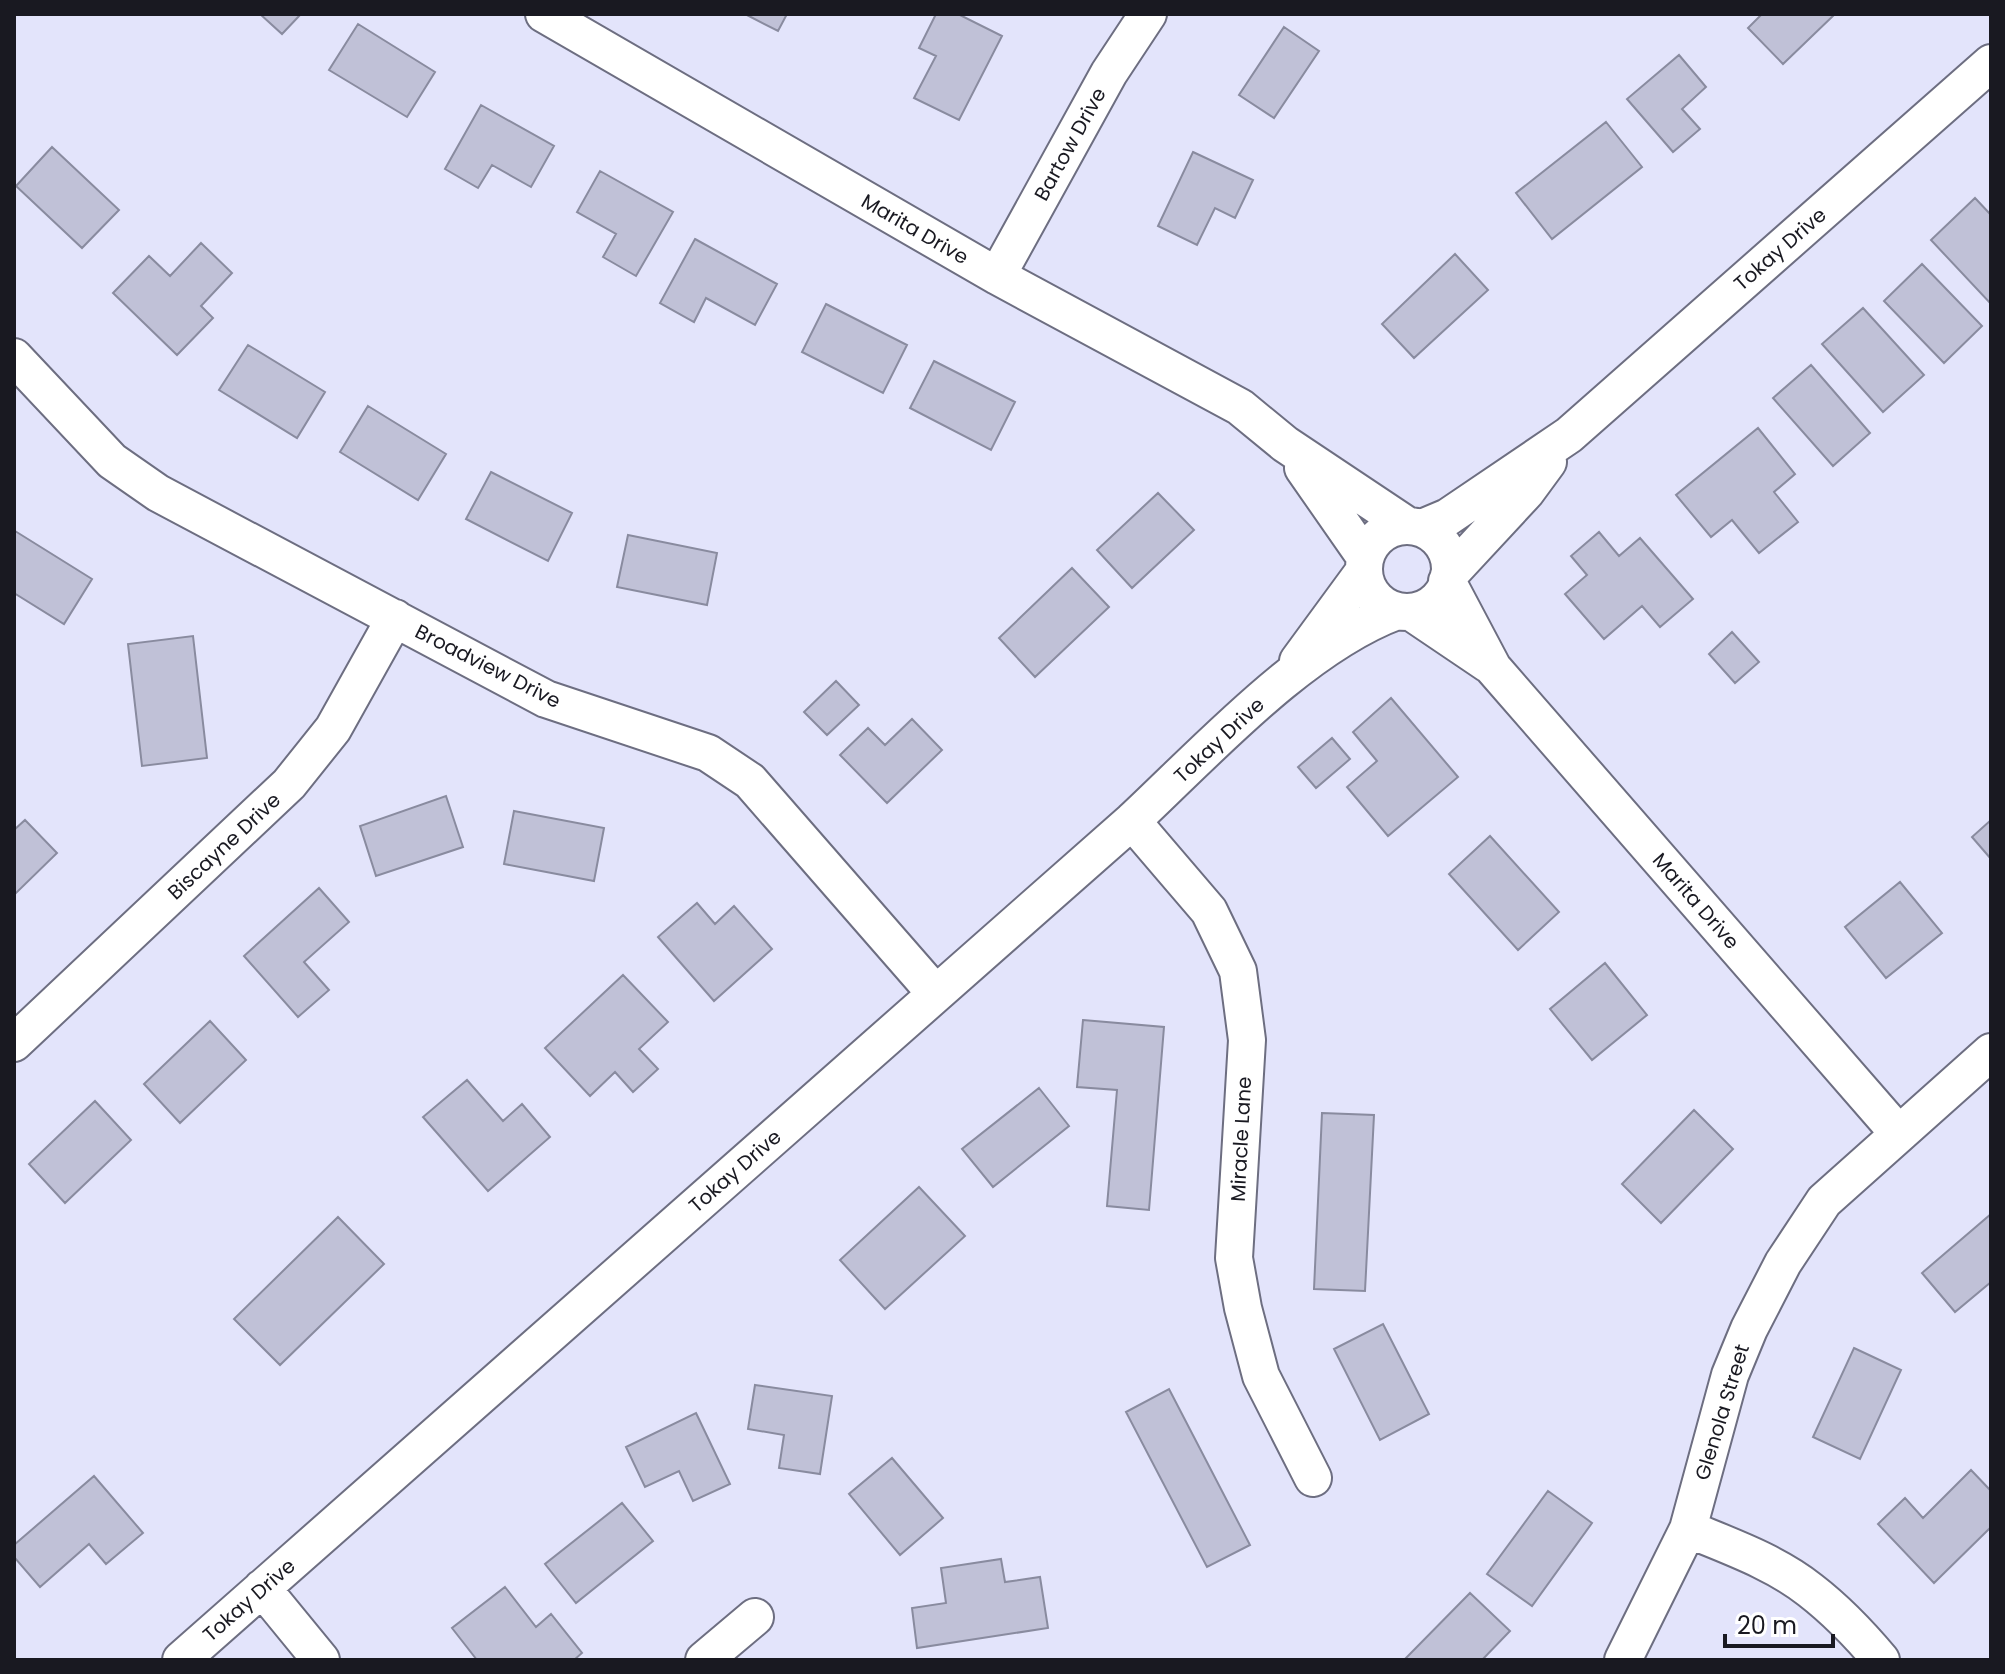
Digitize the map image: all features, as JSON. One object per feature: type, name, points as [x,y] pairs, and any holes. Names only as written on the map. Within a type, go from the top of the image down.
[{"type":"street","name":"Marita Drive","points":[[544,14],[588,26],[997,276],[1240,407],[1285,444],[1415,527]]},
{"type":"street","name":"Bartow Drive","points":[[997,276],[1109,73],[1148,14]]},
{"type":"street","name":"Tokay Drive","points":[[1415,527],[1448,517],[1569,435],[1991,63]]},
{"type":"street","name":"Broadview Drive","points":[[14,357],[112,461],[158,493],[546,699],[708,753],[730,765],[750,781],[936,994]]},
{"type":"street","name":"Tokay Drive","points":[[1448,578],[1526,492],[1569,435]]},
{"type":"street","name":"Marita Drive","points":[[1285,444],[1353,536],[1364,564]]},
{"type":"street","points":[[1415,527],[1434,535],[1444,547],[1449,560],[1448,578],[1436,600],[1425,608],[1404,611],[1384,605],[1374,596],[1367,585],[1364,564],[1371,545],[1381,535],[1393,528],[1415,527]]},
{"type":"street","name":"Tokay Drive","points":[[1286,679],[1364,564]]},
{"type":"street","name":"Marita Drive","points":[[1448,578],[1493,668],[1899,1134]]},
{"type":"street","name":"Marita Drive","points":[[1404,611],[1493,668]]},
{"type":"street","name":"Tokay Drive","points":[[181,1660],[1132,821],[1286,679],[1370,621],[1404,611]]},
{"type":"street","name":"Biscayne Drive","points":[[14,1043],[289,784],[333,729],[395,618]]},
{"type":"street","name":"Miracle Lane","points":[[1132,821],[1209,911],[1238,971],[1247,1040],[1234,1258],[1261,1376],[1313,1478]]},
{"type":"street","name":"Glenola Street","points":[[1623,1660],[1688,1529],[1730,1375],[1749,1329],[1783,1263],[1824,1201],[1991,1052]]},
{"type":"street","points":[[1688,1529],[1753,1557],[1809,1588],[1881,1660]]},
{"type":"street","points":[[262,1588],[321,1660]]},
{"type":"street","points":[[704,1660],[755,1617]]},
{"type":"building","points":[[260,14],[301,14],[282,34]]},
{"type":"building","points":[[745,14],[787,14],[778,31]]},
{"type":"building","points":[[936,14],[958,14],[1002,36],[959,120],[914,98],[936,56],[919,48]]},
{"type":"building","points":[[1762,14],[1835,14],[1783,64],[1748,28]]},
{"type":"building","points":[[358,24],[435,72],[407,117],[329,70]]},
{"type":"building","points":[[1284,27],[1319,51],[1274,118],[1239,95]]},
{"type":"building","points":[[1679,55],[1706,87],[1682,109],[1700,129],[1673,152],[1627,99]]},
{"type":"building","points":[[481,105],[554,146],[531,187],[492,165],[478,188],[445,169]]},
{"type":"building","points":[[1606,122],[1642,167],[1552,239],[1516,193]]},
{"type":"building","points":[[52,147],[119,210],[82,248],[16,186]]},
{"type":"building","points":[[1193,152],[1253,180],[1235,218],[1215,208],[1197,245],[1158,226]]},
{"type":"building","points":[[600,171],[673,212],[636,276],[603,257],[616,234],[577,212]]},
{"type":"building","points":[[1975,198],[1991,215],[1991,304],[1931,240]]},
{"type":"building","points":[[695,239],[777,284],[755,325],[706,298],[694,322],[660,303]]},
{"type":"building","points":[[201,243],[232,273],[201,306],[213,318],[177,355],[113,293],[149,256],[170,276]]},
{"type":"building","points":[[1455,254],[1488,290],[1414,358],[1382,324]]},
{"type":"building","points":[[1922,264],[1982,326],[1944,363],[1884,301]]},
{"type":"building","points":[[826,304],[907,345],[883,393],[802,352]]},
{"type":"building","points":[[1863,308],[1924,375],[1883,412],[1822,344]]},
{"type":"building","points":[[248,345],[325,392],[297,438],[219,390]]},
{"type":"building","points":[[934,361],[1015,402],[991,450],[910,408]]},
{"type":"building","points":[[1811,365],[1870,433],[1833,466],[1773,398]]},
{"type":"building","points":[[368,406],[446,454],[418,500],[340,452]]},
{"type":"building","points":[[1758,428],[1795,474],[1774,492],[1798,522],[1759,553],[1732,520],[1711,537],[1676,495]]},
{"type":"building","points":[[491,472],[572,513],[548,561],[466,519]]},
{"type":"building","points":[[1158,493],[1194,530],[1132,588],[1097,550]]},
{"type":"building","points":[[15,531],[92,579],[64,624],[14,593]]},
{"type":"building","points":[[1599,532],[1619,556],[1640,538],[1693,599],[1660,627],[1642,606],[1604,639],[1565,594],[1587,575],[1571,556]]},
{"type":"building","points":[[628,535],[717,553],[707,605],[617,587]]},
{"type":"building","points":[[1072,568],[1109,607],[1035,677],[999,638]]},
{"type":"building","points":[[1732,632],[1759,662],[1735,683],[1709,654]]},
{"type":"building","points":[[193,636],[207,758],[142,766],[128,644]]},
{"type":"building","points":[[836,681],[859,705],[827,735],[804,712]]},
{"type":"building","points":[[1391,698],[1458,777],[1388,836],[1347,787],[1377,761],[1353,732]]},
{"type":"building","points":[[912,719],[942,750],[887,803],[840,755],[868,728],[885,745]]},
{"type":"building","points":[[1332,738],[1350,759],[1316,788],[1298,767]]},
{"type":"building","points":[[446,796],[463,847],[376,876],[360,826]]},
{"type":"building","points":[[514,811],[604,828],[594,881],[504,864]]},
{"type":"building","points":[[25,820],[57,853],[14,895],[14,830]]},
{"type":"building","points":[[1991,820],[1991,859],[1972,837]]},
{"type":"building","points":[[1490,836],[1559,912],[1518,950],[1449,874]]},
{"type":"building","points":[[1900,882],[1942,933],[1886,978],[1845,927]]},
{"type":"building","points":[[319,888],[349,922],[304,962],[329,990],[298,1017],[244,956]]},
{"type":"building","points":[[697,903],[715,924],[734,906],[772,949],[714,1001],[658,937]]},
{"type":"building","points":[[1605,963],[1647,1015],[1592,1060],[1550,1009]]},
{"type":"building","points":[[623,975],[668,1022],[639,1049],[658,1069],[633,1092],[615,1072],[590,1096],[545,1048]]},
{"type":"building","points":[[1083,1020],[1164,1027],[1149,1210],[1107,1206],[1117,1090],[1077,1087]]},
{"type":"building","points":[[210,1021],[246,1060],[180,1123],[144,1084]]},
{"type":"building","points":[[467,1080],[503,1121],[522,1104],[550,1137],[488,1191],[423,1117]]},
{"type":"building","points":[[1039,1088],[1069,1126],[993,1187],[962,1149]]},
{"type":"building","points":[[95,1101],[131,1140],[65,1203],[29,1164]]},
{"type":"building","points":[[1694,1110],[1733,1149],[1661,1223],[1622,1184]]},
{"type":"building","points":[[1322,1113],[1374,1115],[1365,1291],[1314,1289]]},
{"type":"building","points":[[919,1187],[965,1236],[885,1309],[840,1260]]},
{"type":"building","points":[[1991,1214],[1991,1282],[1955,1312],[1922,1273]]},
{"type":"building","points":[[338,1217],[384,1264],[280,1365],[234,1319]]},
{"type":"building","points":[[1383,1324],[1429,1414],[1380,1440],[1334,1349]]},
{"type":"building","points":[[1854,1348],[1901,1370],[1860,1459],[1813,1437]]},
{"type":"building","points":[[755,1385],[832,1396],[820,1474],[779,1468],[784,1435],[748,1429]]},
{"type":"building","points":[[1169,1389],[1250,1545],[1207,1567],[1126,1412]]},
{"type":"building","points":[[696,1413],[730,1484],[693,1501],[679,1471],[645,1487],[626,1447]]},
{"type":"building","points":[[892,1458],[943,1518],[900,1555],[849,1494]]},
{"type":"building","points":[[1971,1470],[1991,1491],[1991,1527],[1934,1583],[1878,1524],[1905,1498],[1923,1518]]},
{"type":"building","points":[[94,1476],[143,1533],[106,1564],[89,1544],[40,1587],[14,1557],[14,1545]]},
{"type":"building","points":[[1548,1491],[1592,1523],[1532,1606],[1487,1574]]},
{"type":"building","points":[[622,1503],[653,1541],[576,1603],[545,1564]]},
{"type":"building","points":[[1001,1559],[1005,1582],[1040,1577],[1048,1628],[917,1648],[912,1608],[946,1603],[941,1568]]},
{"type":"building","points":[[505,1587],[536,1627],[551,1614],[582,1653],[574,1660],[477,1660],[452,1628]]},
{"type":"building","points":[[1470,1593],[1510,1631],[1482,1660],[1404,1660]]}]
